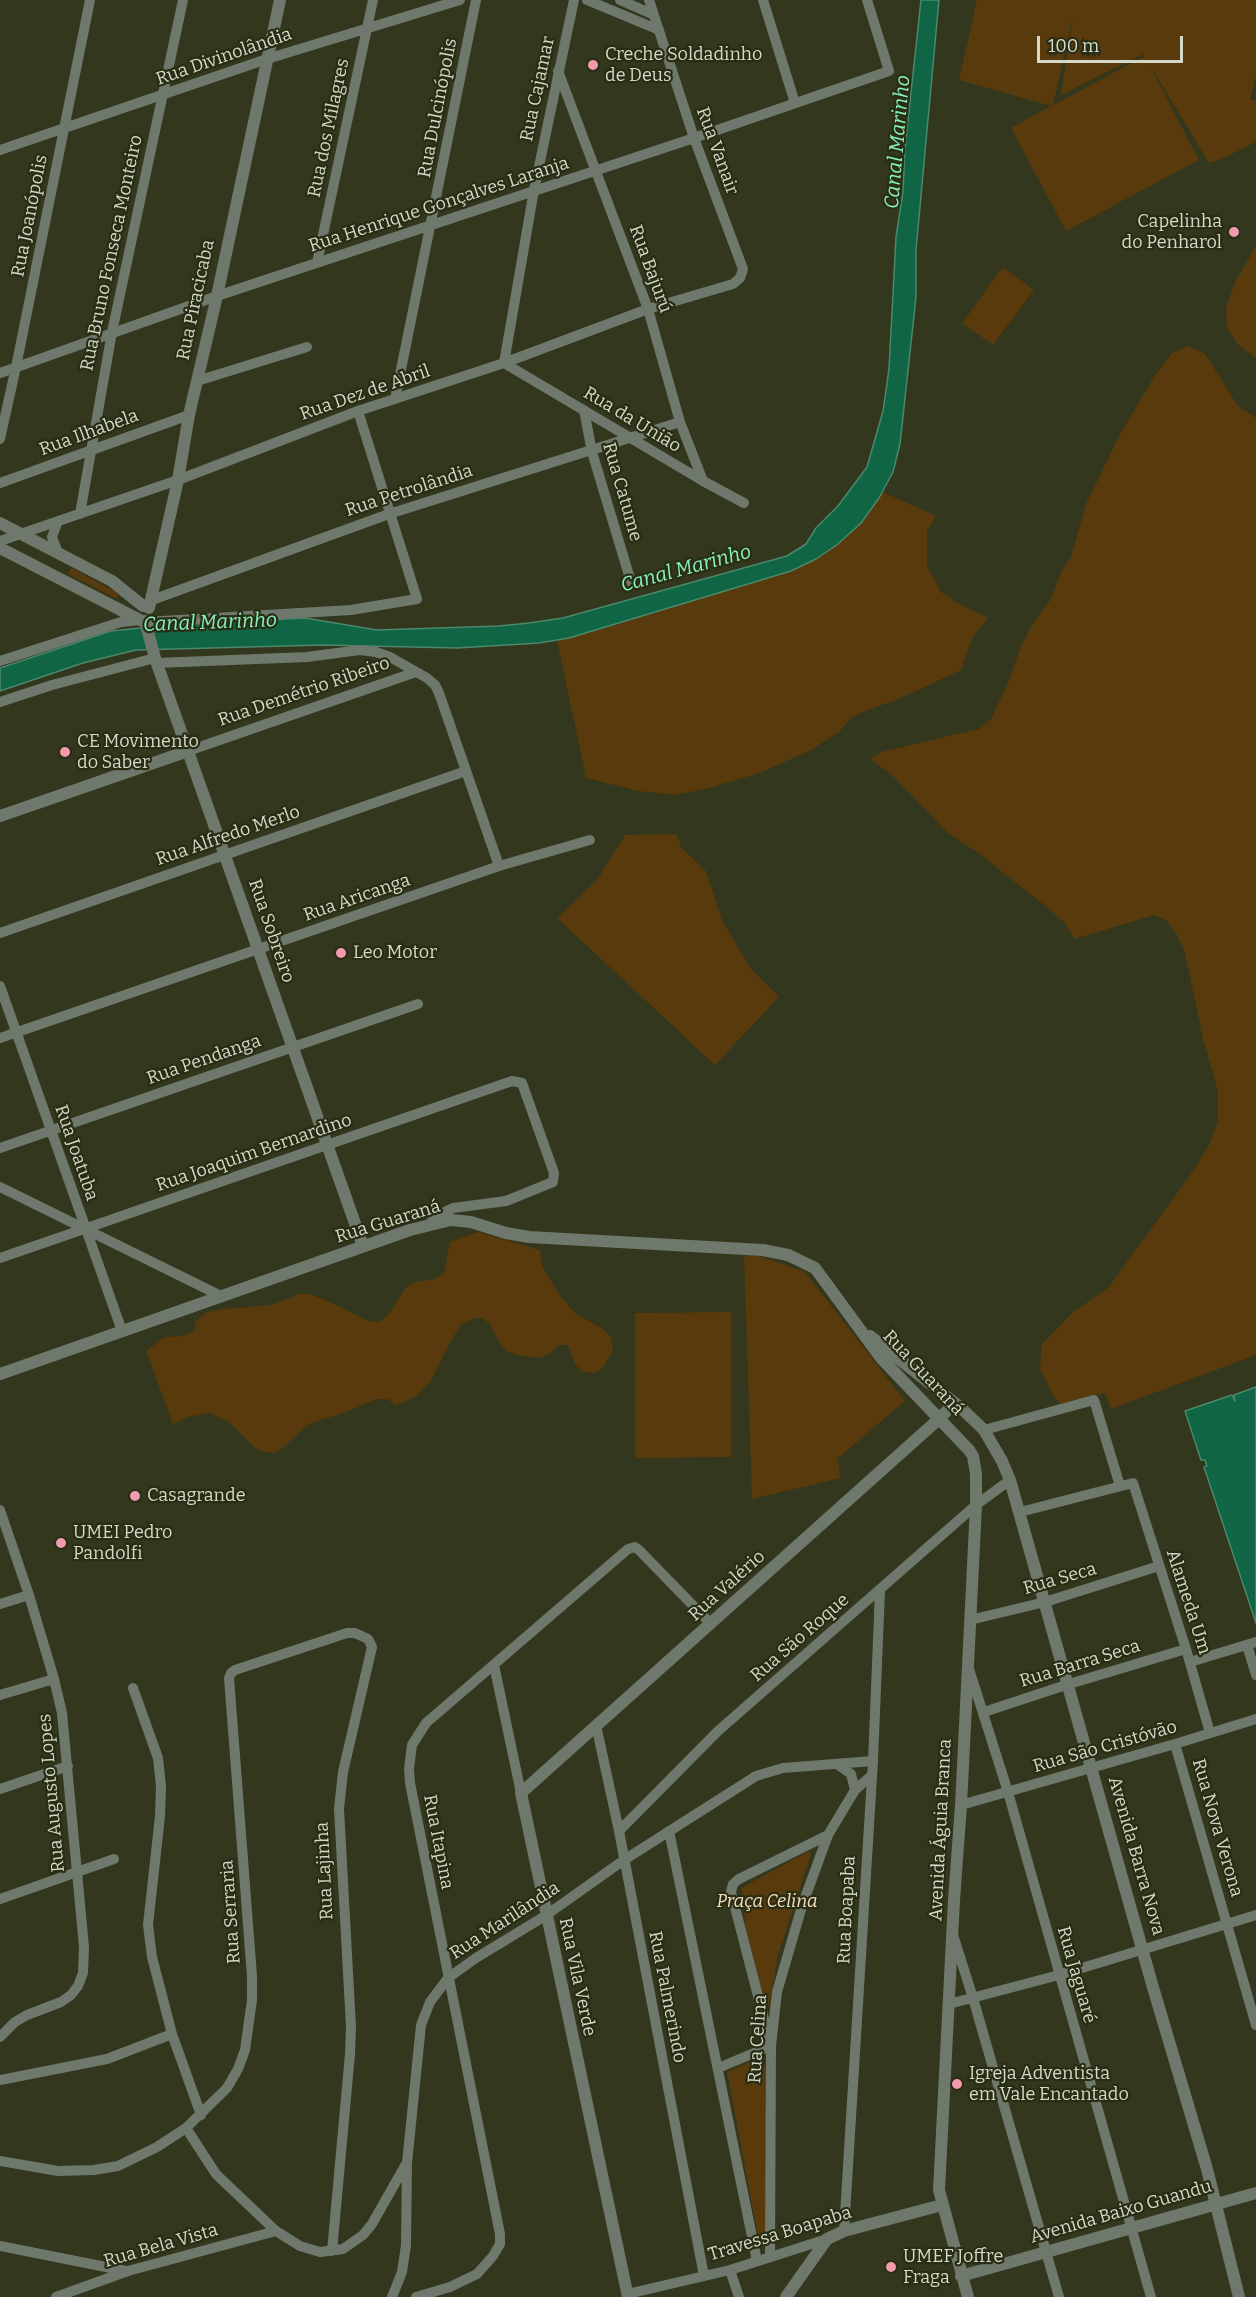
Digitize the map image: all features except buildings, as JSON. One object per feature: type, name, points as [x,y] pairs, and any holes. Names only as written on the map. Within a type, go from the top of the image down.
[{"type":"street","name":"Rua Joanópolis","points":[[0,439],[90,0]]},
{"type":"street","name":"Rua Bruno Fonseca Monteiro","points":[[80,513],[111,332],[183,0]]},
{"type":"street","name":"Rua Piracicaba","points":[[144,622],[137,611],[148,605],[178,480],[189,415],[217,296],[280,0]]},
{"type":"street","name":"Rua dos Milagres","points":[[317,263],[373,0]]},
{"type":"street","name":"Rua Divinolândia","points":[[0,150],[267,59],[460,0]]},
{"type":"street","name":"Rua Dulcinópolis","points":[[395,399],[476,0]]},
{"type":"street","name":"Rua Cajamar","points":[[504,363],[534,190],[557,71],[574,0]]},
{"type":"street","points":[[587,0],[658,30]]},
{"type":"street","points":[[620,0],[654,15]]},
{"type":"street","name":"Rua Vanair","points":[[649,0],[694,138],[743,269],[740,278]]},
{"type":"street","points":[[763,0],[795,103]]},
{"type":"street","name":"Rua Henrique Gonçalves Laranja","points":[[0,373],[111,332],[889,71],[867,0]]},
{"type":"street","name":"Rua Bajurú","points":[[557,71],[648,309],[680,422],[703,481]]},
{"type":"street","name":"Rua Dez de Abril","points":[[0,541],[178,480],[358,411],[504,363],[648,309],[733,284],[740,278]]},
{"type":"street","points":[[197,381],[307,348]]},
{"type":"street","name":"Rua da União","points":[[504,363],[744,503]]},
{"type":"street","name":"Rua Catume","points":[[584,410],[592,452],[631,582]]},
{"type":"street","points":[[0,548],[122,617],[144,622],[351,610],[417,599],[358,411]]},
{"type":"street","name":"Rua Ilhabela","points":[[0,483],[189,415]]},
{"type":"street","name":"Rua Petrolândia","points":[[148,605],[389,514],[592,452],[680,422]]},
{"type":"street","points":[[58,521],[52,537],[58,553]]},
{"type":"street","points":[[0,523],[122,587],[148,605]]},
{"type":"street","points":[[0,661],[122,617]]},
{"type":"street","name":"Rua Sobreiro","points":[[144,622],[363,1246]]},
{"type":"street","points":[[0,702],[52,685],[155,658],[295,657],[360,650],[383,654],[431,681],[437,689],[499,866]]},
{"type":"street","name":"Rua Demétrio Ribeiro","points":[[0,816],[416,672]]},
{"type":"street","name":"Rua Alfredo Merlo","points":[[0,933],[466,771]]},
{"type":"street","name":"Rua Aricanga","points":[[0,1038],[499,866],[590,840]]},
{"type":"street","name":"Rua Joatuba","points":[[0,986],[122,1331]]},
{"type":"street","name":"Rua Pendanga","points":[[0,1148],[418,1004]]},
{"type":"street","name":"Rua Joaquim Bernardino","points":[[0,1258],[512,1081],[519,1082],[524,1086],[554,1173],[553,1182],[506,1201],[453,1208],[439,1215],[429,1224]]},
{"type":"street","points":[[0,1188],[221,1296]]},
{"type":"street","name":"Rua Guaraná","points":[[0,1374],[429,1224],[462,1221],[529,1237],[777,1252],[815,1268],[881,1358],[940,1418],[973,1456]]},
{"type":"street","name":"Rua Guaraná","points":[[849,1313],[872,1337],[984,1430]]},
{"type":"street","points":[[984,1430],[1094,1400],[1120,1486],[1020,1512]]},
{"type":"street","name":"Rua Valério","points":[[520,1793],[711,1624],[954,1403]]},
{"type":"street","name":"Avenida Barra Nova","points":[[984,1430],[997,1450],[1011,1480],[1216,2205],[1239,2297]]},
{"type":"street","points":[[973,1456],[986,1450],[997,1450]]},
{"type":"street","name":"Avenida Águia Branca","points":[[968,2297],[939,2190],[962,1805],[976,1505],[976,1474],[973,1456]]},
{"type":"street","name":"Rua São Roque","points":[[619,1831],[718,1731],[976,1505],[1011,1480]]},
{"type":"street","name":"Alameda Um","points":[[1120,1486],[1133,1483],[1210,1733]]},
{"type":"street","name":"Rua Augusto Lopes","points":[[0,1510],[29,1595],[62,1713],[84,1947],[83,1974],[78,1986],[70,1995],[60,2002],[15,2022],[0,2037]]},
{"type":"street","name":"Rua Itapina","points":[[416,2297],[450,2287],[477,2274],[486,2266],[500,2244],[500,2234],[410,1783],[412,1745],[426,1723],[628,1549],[635,1546],[711,1624]]},
{"type":"street","name":"Rua Seca","points":[[970,1620],[1045,1602],[1159,1566]]},
{"type":"street","name":"Rua Boapaba","points":[[844,2231],[873,1761],[880,1591]]},
{"type":"street","points":[[0,1604],[29,1595]]},
{"type":"street","name":"Rua Lajinha","points":[[231,1673],[347,1633],[363,1635],[372,1647],[343,1772],[339,1809],[351,2026],[332,2251]]},
{"type":"street","points":[[1190,1662],[1251,1644],[1256,1675]]},
{"type":"street","name":"Rua Barra Seca","points":[[984,1712],[1186,1649]]},
{"type":"street","name":"Rua Jaguaré","points":[[967,1663],[1008,1792],[1151,2297]]},
{"type":"street","name":"Rua Vila Verde","points":[[494,1665],[628,2295]]},
{"type":"street","name":"Rua Serraria","points":[[0,2161],[58,2171],[110,2168],[133,2160],[186,2128],[201,2115],[227,2088],[238,2069],[245,2050],[252,2000],[252,1976],[231,1673]]},
{"type":"street","points":[[0,1695],[54,1679]]},
{"type":"street","points":[[133,1688],[153,1742],[159,1772],[160,1816],[148,1925],[152,1957],[172,2034],[201,2115]]},
{"type":"street","name":"Rua São Cristóvão","points":[[962,1805],[1256,1719]]},
{"type":"street","name":"Rua Palmerindo","points":[[596,1725],[619,1831],[704,2276]]},
{"type":"street","name":"Rua Nova Verona","points":[[1175,1744],[1256,2025]]},
{"type":"street","name":"Rua Marilândia","points":[[392,2297],[402,2272],[406,2245],[407,2163],[421,2025],[430,2002],[448,1978],[476,1958],[546,1916],[624,1860],[756,1776],[783,1767],[873,1761]]},
{"type":"street","points":[[837,1763],[850,1774],[855,1790]]},
{"type":"street","points":[[0,1789],[68,1766]]},
{"type":"street","name":"Rua Celina","points":[[770,2255],[771,2046],[777,1992],[802,1906],[828,1835],[855,1790],[871,1776]]},
{"type":"street","points":[[669,1831],[757,2261]]},
{"type":"street","points":[[718,2068],[771,2046],[731,1892],[733,1884],[828,1835]]},
{"type":"street","points":[[0,1899],[76,1870],[114,1859]]},
{"type":"street","points":[[949,2004],[1059,1975],[1256,1915]]},
{"type":"street","points":[[954,1938],[1059,2297]]},
{"type":"street","points":[[0,2080],[107,2059],[172,2034]]},
{"type":"street","points":[[186,2128],[216,2174],[276,2230],[308,2250],[332,2251],[354,2243],[372,2224],[407,2163]]},
{"type":"street","name":"Avenida Baixo Guandu","points":[[962,2276],[1256,2193]]},
{"type":"street","name":"Travessa Boapaba","points":[[628,2295],[730,2270],[770,2255],[827,2239],[844,2231],[942,2205]]},
{"type":"street","name":"Rua Bela Vista","points":[[56,2297],[128,2271],[276,2230]]},
{"type":"street","points":[[786,2297],[827,2239]]},
{"type":"street","points":[[0,2246],[128,2271]]},
{"type":"street","points":[[730,2270],[739,2297]]},
{"type":"street","points":[[791,2297],[798,2281]]},
{"type":"green space","points":[[977,0],[1256,0],[1256,77],[1250,99],[1256,101],[1256,142],[1209,163],[1147,60],[1199,160],[1066,231],[1011,128],[1051,106],[959,80]],"holes":[[[1073,16],[1061,95],[1144,54],[1145,56],[1053,105]]]},
{"type":"green space","points":[[1256,246],[1256,358],[1237,344],[1227,327],[1226,308],[1235,282]]},
{"type":"green space","points":[[1003,267],[1034,290],[993,345],[962,323]]},
{"type":"green space","points":[[1188,346],[1205,354],[1238,406],[1256,418],[1256,1355],[1111,1409],[1105,1393],[1061,1404],[1055,1398],[1040,1370],[1042,1344],[1073,1312],[1108,1288],[1196,1167],[1210,1143],[1218,1121],[1218,1091],[1203,1039],[1185,953],[1177,935],[1166,920],[1154,915],[1075,939],[1065,923],[977,852],[948,833],[891,774],[870,759],[881,752],[979,729],[991,719],[1008,683],[1020,649],[1032,625],[1050,600],[1061,572],[1071,557],[1086,504],[1119,436],[1155,375],[1172,353]]},
{"type":"green space","points":[[883,492],[936,516],[927,531],[927,566],[941,592],[988,618],[973,636],[961,670],[901,698],[860,713],[851,718],[839,732],[811,750],[760,773],[709,788],[676,795],[638,791],[586,778],[557,640],[598,630],[791,571],[816,559],[838,544],[861,523]]},
{"type":"green space","points":[[71,568],[118,593],[119,596],[115,598],[68,574]]},
{"type":"green space","points":[[677,834],[681,847],[706,871],[722,920],[750,968],[779,997],[715,1065],[557,918],[597,880],[625,835]]},
{"type":"green space","points":[[478,1232],[540,1250],[542,1266],[560,1296],[575,1313],[603,1329],[611,1337],[613,1350],[602,1369],[592,1373],[582,1372],[575,1364],[568,1345],[558,1345],[550,1353],[540,1358],[517,1355],[507,1351],[500,1343],[490,1324],[482,1318],[472,1319],[462,1324],[450,1342],[430,1382],[415,1397],[396,1406],[388,1399],[377,1399],[317,1421],[307,1425],[283,1448],[273,1453],[263,1452],[254,1447],[228,1421],[209,1413],[188,1417],[173,1424],[146,1351],[164,1337],[184,1336],[194,1331],[196,1321],[205,1313],[270,1305],[300,1294],[310,1294],[330,1302],[370,1322],[380,1321],[389,1314],[406,1287],[415,1282],[435,1279],[444,1273],[450,1242]]},
{"type":"green space","points":[[757,1255],[805,1272],[905,1401],[837,1459],[841,1478],[752,1499],[744,1256]]},
{"type":"green space","points":[[731,1312],[731,1457],[635,1458],[635,1313]]},
{"type":"green space","name":"Praça Celina","points":[[807,1852],[811,1854],[778,1955],[769,2005],[766,2008],[746,1929],[741,1888]]},
{"type":"green space","points":[[755,2060],[761,2061],[766,2068],[767,2242],[763,2248],[759,2241],[727,2072]]},
{"type":"shaded area","points":[[921,0],[939,0],[916,250],[916,297],[900,444],[893,472],[879,498],[861,523],[838,544],[816,559],[791,571],[569,638],[539,643],[457,648],[323,645],[136,650],[83,663],[0,691],[0,668],[111,631],[305,618],[377,630],[529,623],[563,618],[787,556],[806,544],[816,528],[838,506],[867,467],[883,411],[889,369],[896,237],[903,191],[905,148]]},
{"type":"shaded area","points":[[1256,1387],[1256,1623],[1204,1467],[1207,1466],[1205,1460],[1201,1460],[1185,1411],[1232,1395],[1235,1401],[1234,1395]]},
{"type":"place","name":"Creche Soldadinho de Deus","points":[[593,65]]},
{"type":"place","name":"Capelinha do Penharol","points":[[1234,232]]},
{"type":"place","name":"CE Movimento do Saber","points":[[65,752]]},
{"type":"place","name":"Leo Motor","points":[[341,953]]},
{"type":"place","name":"Casagrande","points":[[135,1496]]},
{"type":"place","name":"UMEI Pedro Pandolfi","points":[[61,1543]]},
{"type":"place","name":"Igreja Adventista em Vale Encantado","points":[[957,2084]]},
{"type":"place","name":"UMEF Joffre Fraga","points":[[891,2267]]},
{"type":"water label","name":"Canal Marinho","points":[[898,142]]},
{"type":"water label","name":"Canal Marinho","points":[[686,569]]},
{"type":"water label","name":"Canal Marinho","points":[[210,623]]}]
